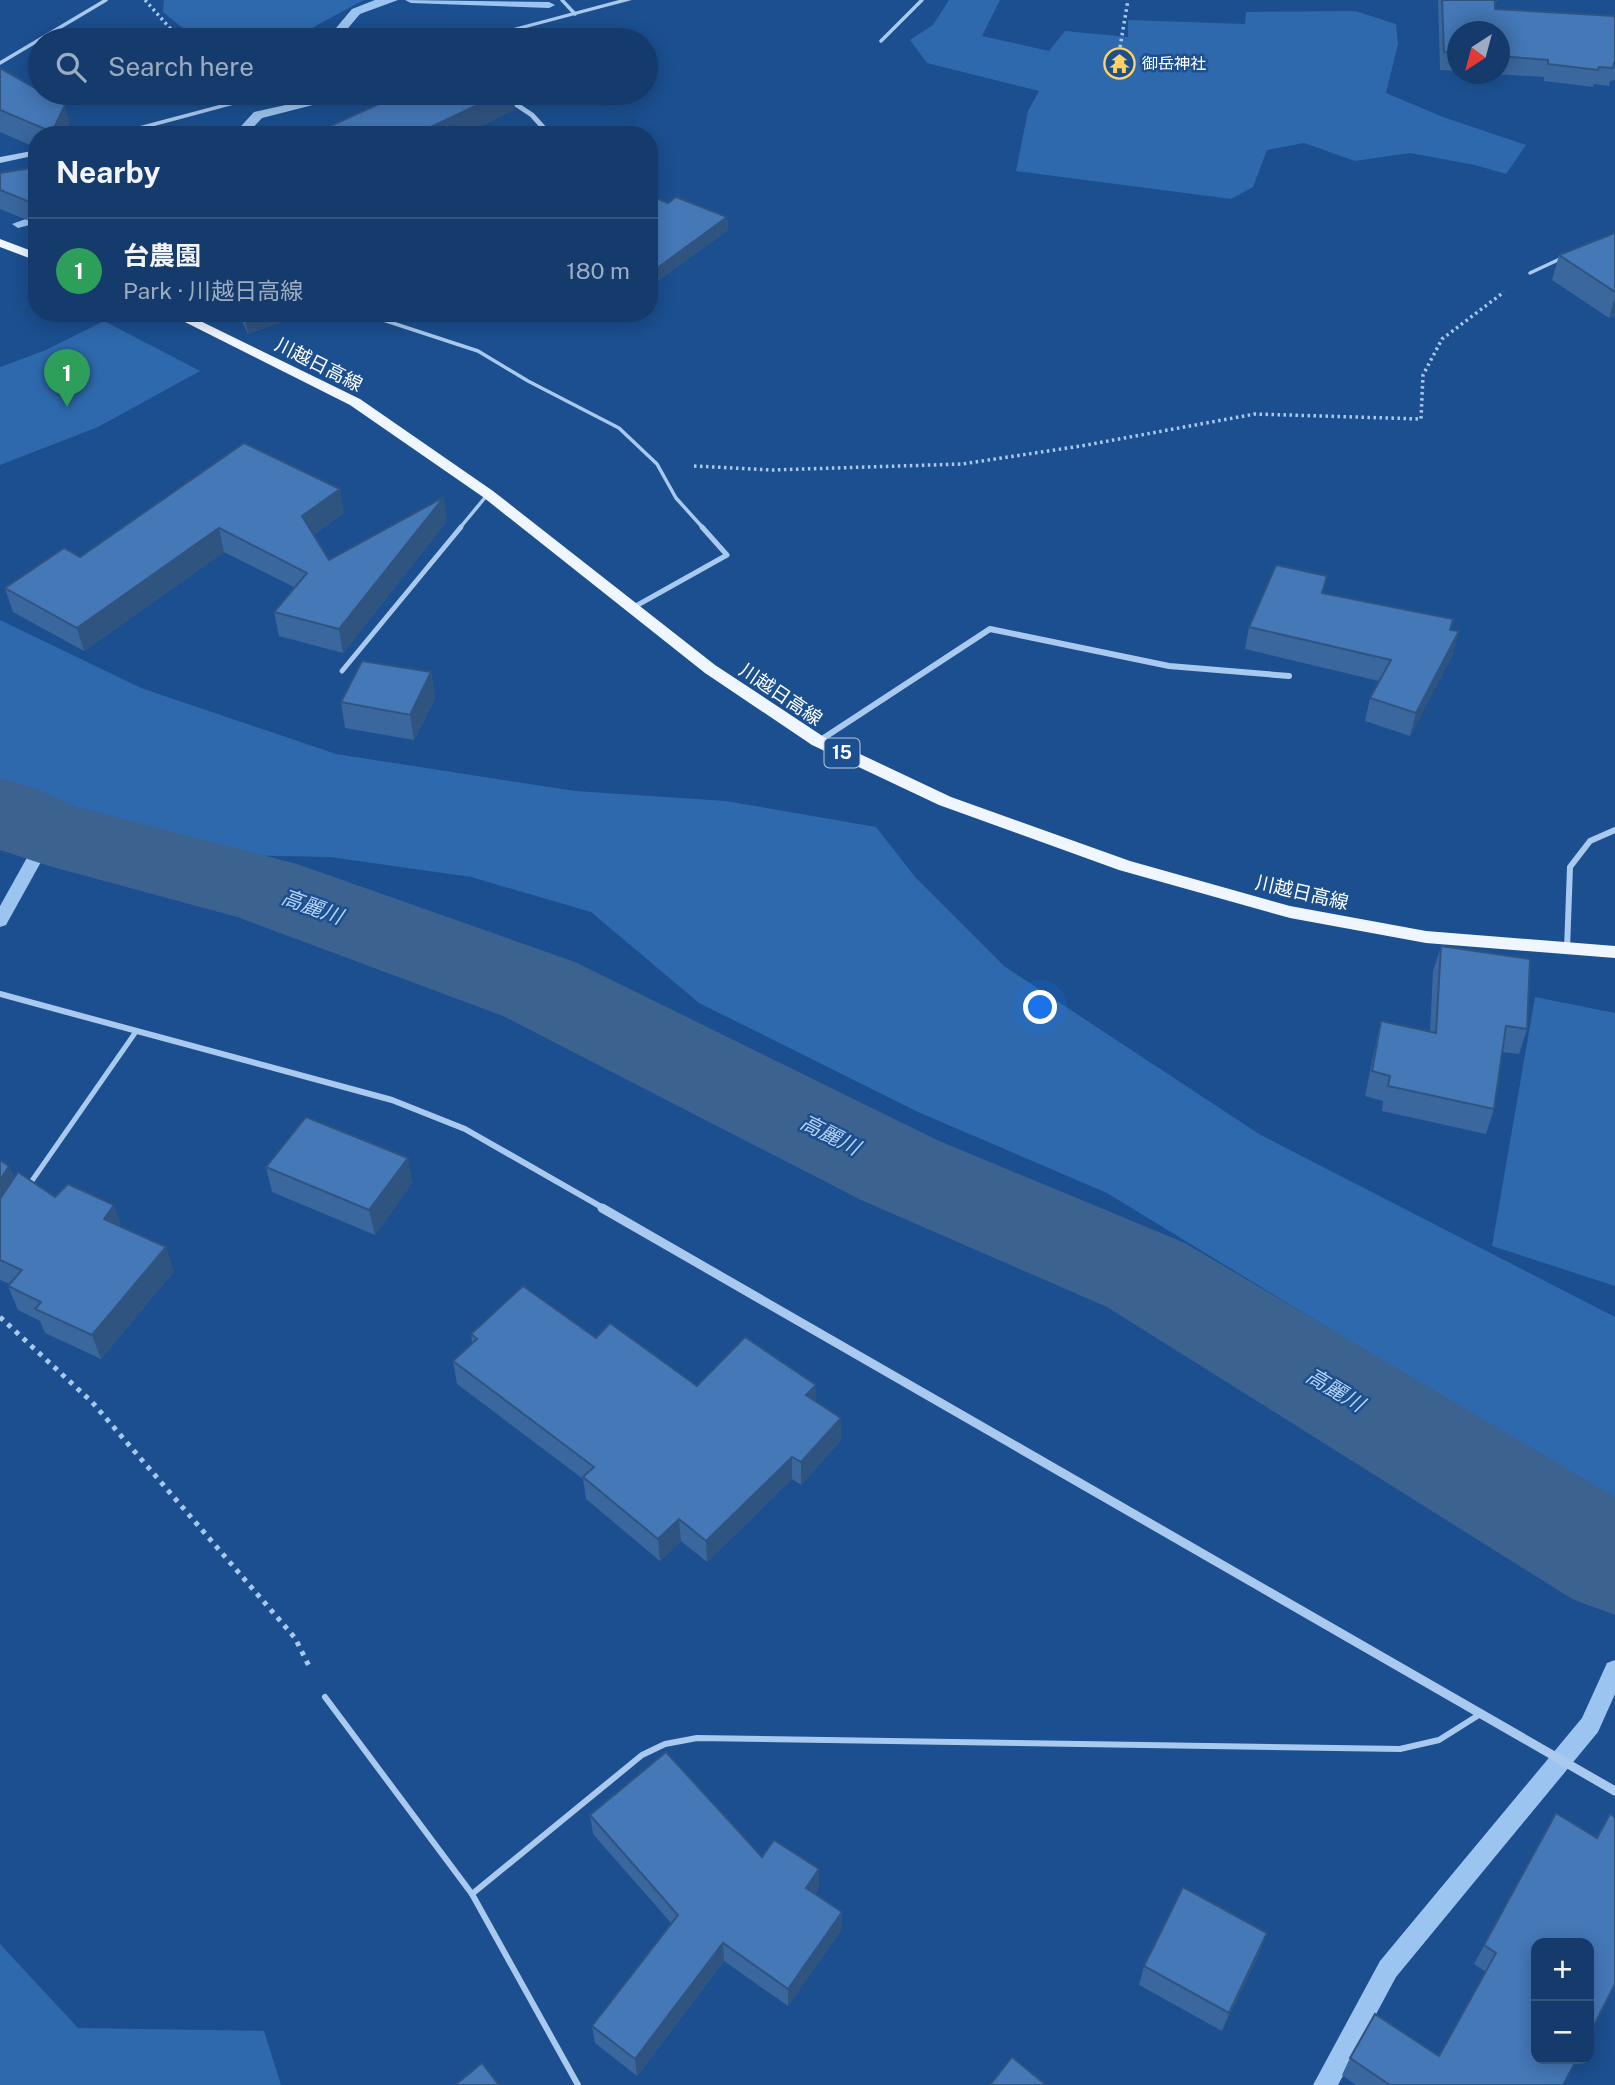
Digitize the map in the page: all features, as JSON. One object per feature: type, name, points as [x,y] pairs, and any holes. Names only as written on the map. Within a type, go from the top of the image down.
[{"type":"main road","points":[[0,243],[28,254]]},
{"type":"main road","name":"川越日高線","points":[[191,322],[355,402],[488,494],[710,669],[818,741],[945,801],[1125,866],[1290,912],[1426,937],[1615,952]]},
{"type":"street","points":[[520,28],[628,0]]},
{"type":"street","points":[[145,126],[226,105]]},
{"type":"street","points":[[517,105],[542,126]]},
{"type":"street","points":[[0,160],[28,154]]},
{"type":"street","points":[[818,741],[990,629],[1169,666],[1289,676]]},
{"type":"street","points":[[1567,950],[1570,867],[1590,841],[1615,830]]},
{"type":"street","points":[[0,995],[392,1101],[465,1129],[1615,1791]]},
{"type":"lane","points":[[58,28],[106,0]]},
{"type":"lane","points":[[562,0],[575,14]]},
{"type":"lane","points":[[881,41],[922,0]]},
{"type":"lane","points":[[0,62],[28,46]]},
{"type":"lane","points":[[1530,272],[1563,257]]},
{"type":"lane","points":[[389,322],[478,351],[528,381],[619,428],[657,464],[676,498],[726,555],[634,607]]},
{"type":"lane","points":[[342,671],[488,494]]},
{"type":"lane","points":[[27,1189],[135,1032]]},
{"type":"lane","points":[[326,1697],[472,1894],[578,2085]]},
{"type":"lane","points":[[472,1894],[642,1755],[665,1744],[686,1740],[1400,1749],[1438,1740],[1483,1713]]},
{"type":"path","points":[[145,0],[170,28]]},
{"type":"path","points":[[1118,59],[1128,0]]},
{"type":"path","points":[[657,464],[772,470],[899,468],[962,464],[1081,446],[1255,414],[1421,419],[1423,375],[1442,339],[1530,272]]},
{"type":"path","points":[[0,1317],[92,1402],[295,1637],[326,1697]]},
{"type":"shaded area","points":[[164,0],[364,0],[313,28],[183,28],[163,12]]},
{"type":"shaded area","points":[[949,0],[1000,0],[982,36],[1049,51],[1065,31],[1128,37],[1128,20],[1245,24],[1246,12],[1355,11],[1396,24],[1398,44],[1386,93],[1443,117],[1526,145],[1506,174],[1475,165],[1410,153],[1355,161],[1304,143],[1267,150],[1253,187],[1231,199],[1016,171],[1028,111],[1039,91],[927,63],[910,40],[933,25]]},
{"type":"shaded area","points":[[106,322],[200,371],[98,427],[0,465],[0,367],[46,350]]},
{"type":"shaded area","points":[[0,620],[141,688],[336,754],[575,791],[726,801],[876,827],[915,877],[1004,966],[1259,1134],[1615,1317],[1615,1512],[1333,1331],[1107,1193],[918,1112],[699,1003],[591,912],[471,877],[330,857],[189,854],[0,785]]},
{"type":"shaded area","points":[[1535,997],[1615,1013],[1615,1286],[1492,1246]]},
{"type":"shaded area","points":[[0,1944],[78,2028],[264,2031],[281,2085],[0,2085]]},
{"type":"building","points":[[1442,0],[1495,0],[1495,9],[1615,16],[1613,68],[1599,67],[1598,70],[1548,64],[1548,60],[1510,57],[1510,21],[1447,21],[1447,52],[1444,52]]},
{"type":"building","points":[[0,68],[28,84],[28,105],[65,105],[55,126],[38,126],[0,110]]},
{"type":"building","points":[[377,105],[478,105],[433,126],[330,126]]},
{"type":"building","points":[[28,168],[28,201],[0,190],[0,173]]},
{"type":"building","points":[[676,197],[727,217],[658,268],[658,199],[668,203]]},
{"type":"building","points":[[1615,233],[1615,292],[1559,255]]},
{"type":"building","points":[[244,443],[340,489],[302,516],[329,560],[444,497],[339,629],[274,612],[307,573],[219,528],[77,628],[5,588],[64,548],[80,557]]},
{"type":"building","points":[[1276,565],[1327,576],[1322,593],[1453,619],[1450,630],[1459,631],[1416,713],[1370,698],[1391,660],[1249,627]]},
{"type":"building","points":[[362,661],[431,672],[410,715],[341,702]]},
{"type":"building","points":[[1441,946],[1530,959],[1527,1029],[1506,1026],[1494,1109],[1388,1086],[1390,1076],[1372,1071],[1381,1021],[1436,1033]]},
{"type":"building","points":[[306,1117],[408,1158],[369,1210],[266,1167]]},
{"type":"building","points":[[0,1160],[9,1166],[0,1180]]},
{"type":"building","points":[[18,1172],[55,1197],[68,1184],[114,1205],[104,1219],[166,1247],[92,1335],[35,1309],[41,1302],[8,1286],[22,1270],[0,1260],[0,1199]]},
{"type":"building","points":[[523,1286],[596,1338],[610,1323],[697,1386],[745,1337],[816,1385],[806,1395],[841,1418],[801,1462],[792,1457],[706,1541],[679,1519],[658,1539],[583,1477],[594,1467],[453,1361],[477,1339],[471,1334]]},
{"type":"building","points":[[666,1752],[762,1857],[774,1840],[819,1869],[806,1888],[842,1912],[788,1989],[723,1943],[635,2059],[592,2026],[678,1915],[590,1815]]},
{"type":"building","points":[[1556,1813],[1597,1838],[1610,1814],[1615,1817],[1615,1984],[1594,2025],[1594,1938],[1531,1938],[1531,2064],[1574,2064],[1563,2085],[1390,2085],[1350,2058],[1375,2014],[1439,2056],[1496,1953],[1484,1945]]},
{"type":"building","points":[[1183,1887],[1267,1933],[1229,2013],[1144,1966]]},
{"type":"building","points":[[1012,2057],[1046,2085],[990,2085]]},
{"type":"building","points":[[482,2063],[499,2085],[455,2085]]},
{"type":"waterway","points":[[341,28],[356,11],[392,0]]},
{"type":"waterway","points":[[411,0],[549,5]]},
{"type":"waterway","points":[[248,126],[258,115],[302,105]]},
{"type":"waterway","points":[[18,224],[28,221]]},
{"type":"waterway","name":"高麗川","points":[[0,811],[49,833],[262,889],[539,989],[899,1170],[1146,1275],[1615,1561]]},
{"type":"waterway","points":[[0,921],[49,833]]},
{"type":"waterway","points":[[1325,2085],[1388,1969],[1590,1725],[1615,1670]]},
{"type":"place","name":"御岳神社","points":[[1119,63]]},
{"type":"place","name":"台農園","points":[[67,407]]}]
